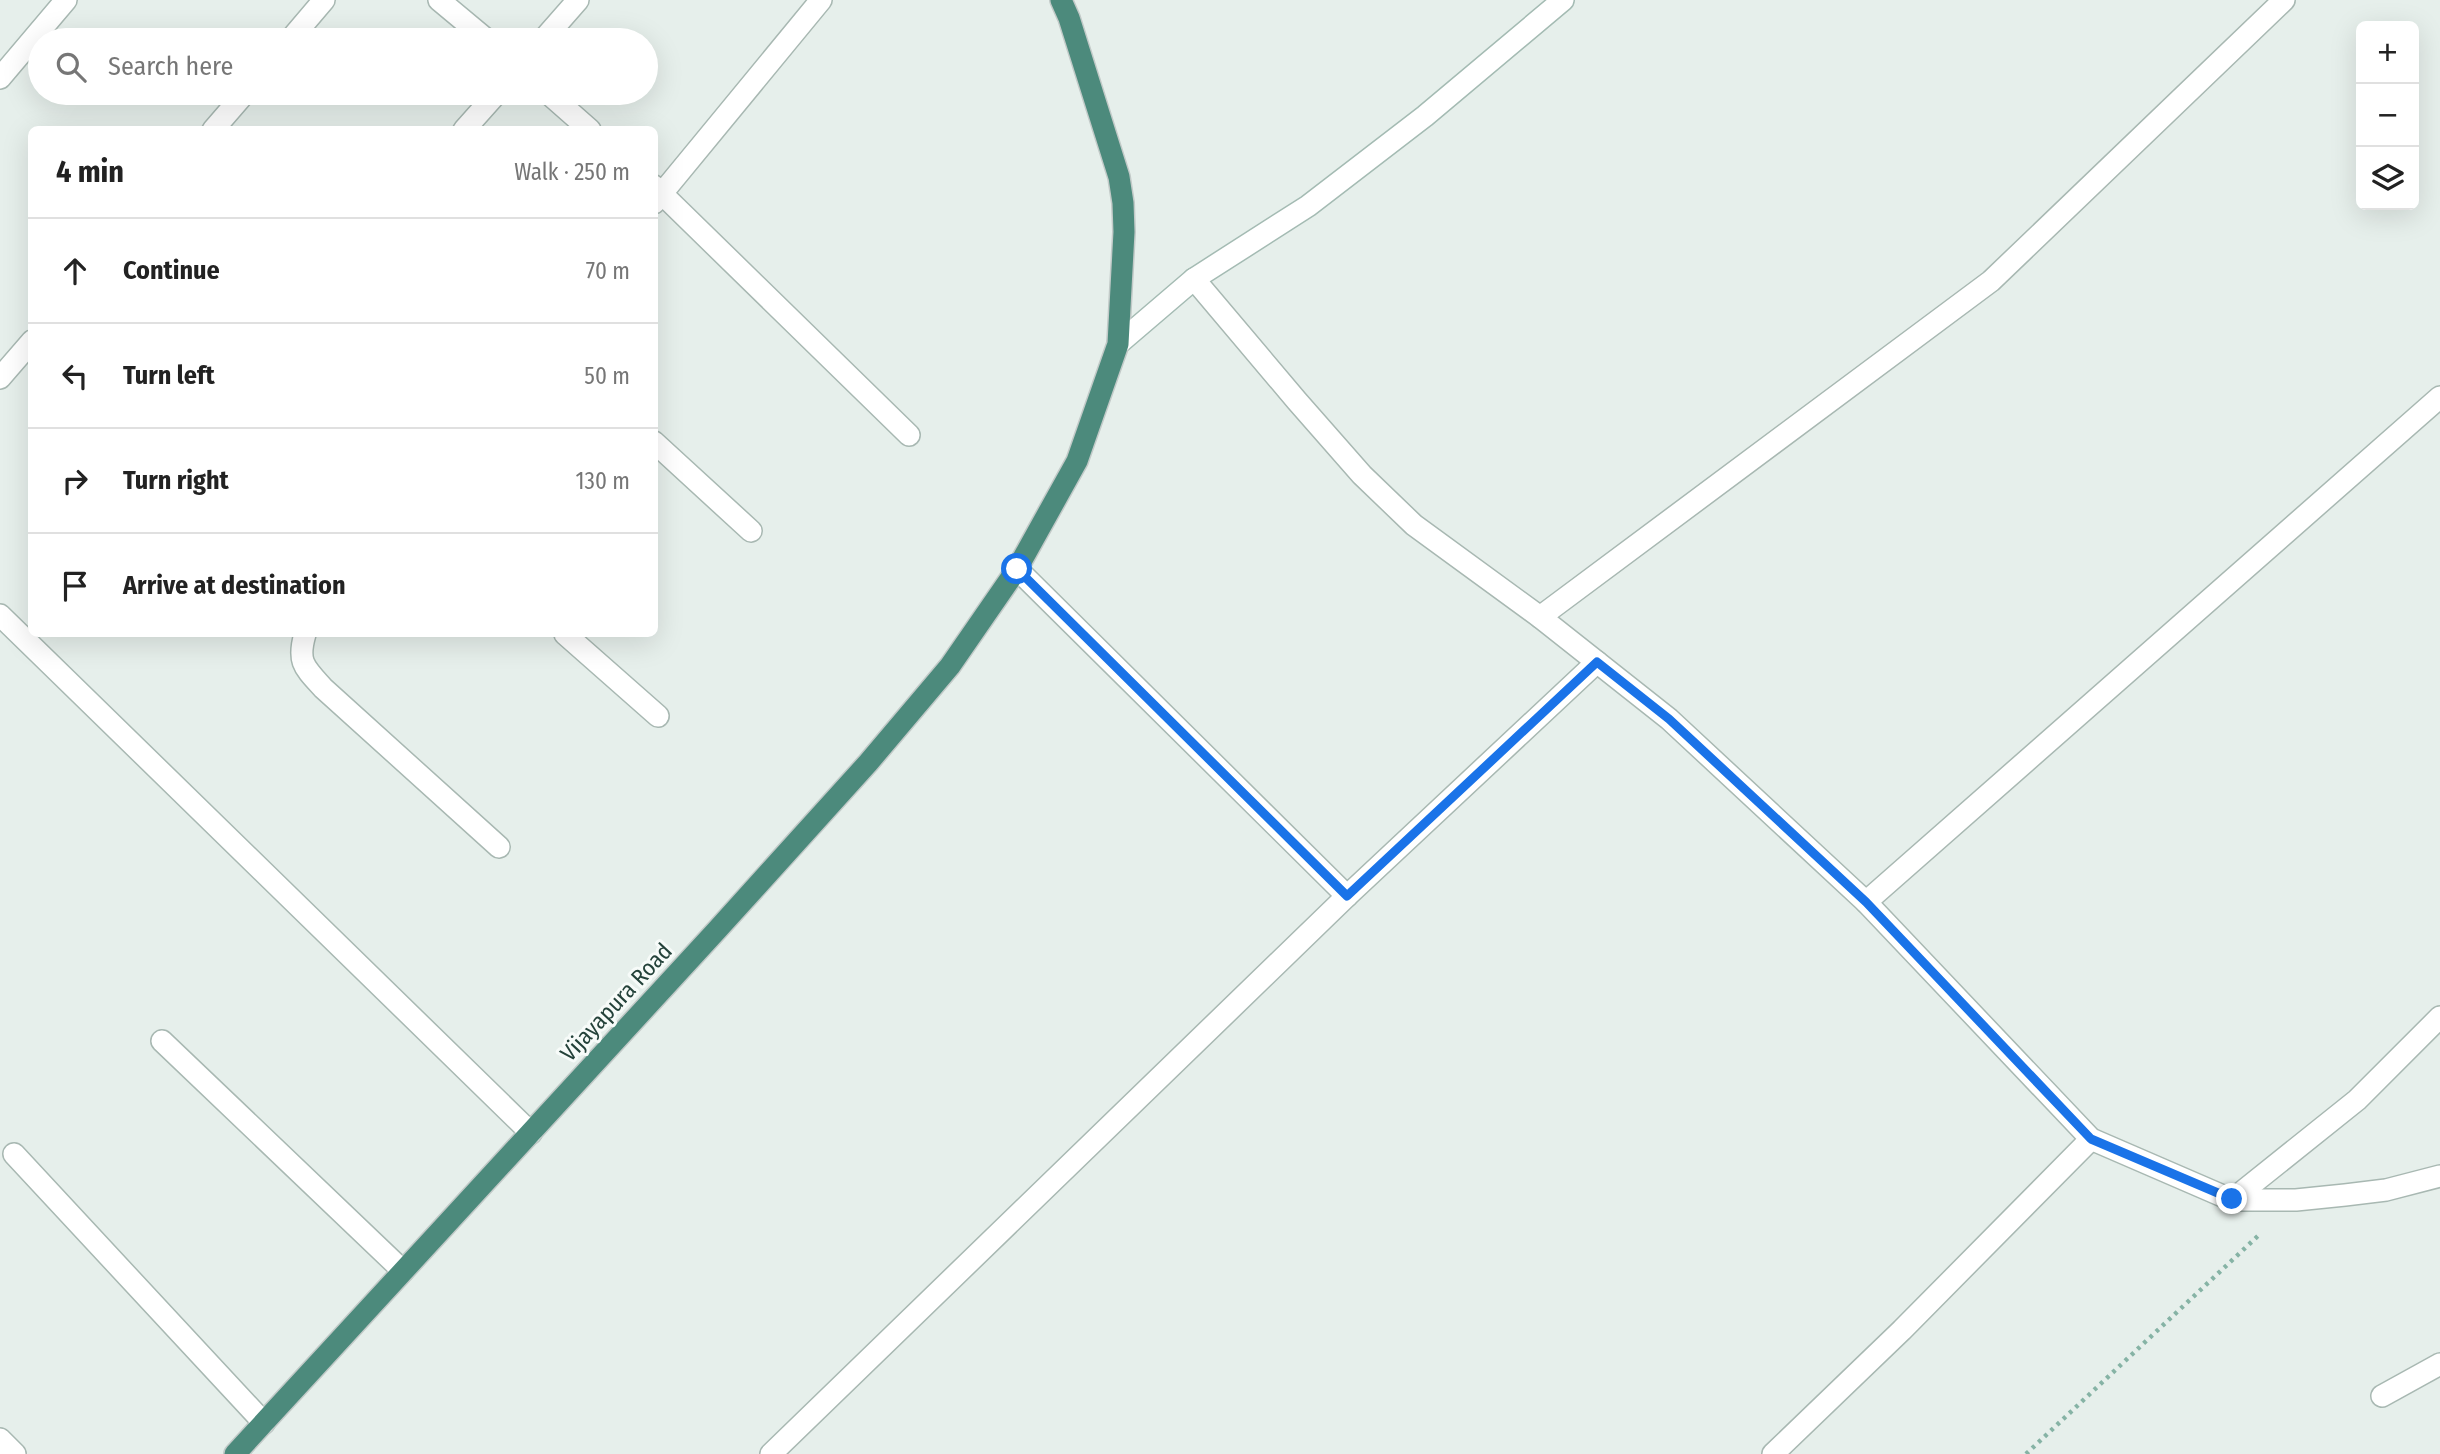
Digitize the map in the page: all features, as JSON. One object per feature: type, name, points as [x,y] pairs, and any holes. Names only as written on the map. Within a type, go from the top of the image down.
[{"type":"highway","name":"Vijayapura Road","points":[[235,1454],[868,762],[950,666],[1017,569],[1077,460],[1118,344],[1125,232],[1121,190],[1073,31],[1061,0]]},
{"type":"street","points":[[42,28],[66,0]]},
{"type":"street","points":[[300,28],[324,0]]},
{"type":"street","points":[[439,0],[473,28]]},
{"type":"street","points":[[553,28],[578,0]]},
{"type":"street","points":[[658,193],[821,0]]},
{"type":"street","points":[[1118,344],[1194,279],[1308,206],[1426,116],[1563,0]]},
{"type":"street","points":[[1540,617],[1991,281],[2284,0]]},
{"type":"street","points":[[0,78],[28,45]]},
{"type":"street","points":[[216,126],[235,105]]},
{"type":"street","points":[[468,126],[486,105]]},
{"type":"street","points":[[562,105],[585,126]]},
{"type":"street","points":[[658,195],[909,435]]},
{"type":"street","points":[[1194,279],[1362,475],[1414,524],[1540,617],[1669,719],[1866,902],[2091,1139],[2232,1199],[2296,1200],[2386,1189],[2440,1176]]},
{"type":"street","points":[[0,378],[28,346]]},
{"type":"street","points":[[1866,902],[2440,397]]},
{"type":"street","points":[[658,446],[751,531]]},
{"type":"street","points":[[1017,569],[1347,896]]},
{"type":"street","points":[[0,615],[531,1133]]},
{"type":"street","points":[[304,637],[300,651],[307,670],[323,688],[499,847]]},
{"type":"street","points":[[568,637],[658,716]]},
{"type":"street","points":[[771,1454],[1347,896],[1597,662]]},
{"type":"street","points":[[2232,1199],[2357,1100],[2440,1017]]},
{"type":"street","points":[[162,1041],[403,1271]]},
{"type":"street","points":[[1773,1454],[1902,1330],[2091,1139]]},
{"type":"street","points":[[14,1154],[264,1423]]},
{"type":"street","points":[[2382,1396],[2440,1364]]},
{"type":"street","points":[[0,1439],[15,1454]]},
{"type":"path","points":[[2026,1454],[2296,1200]]},
{"type":"route","points":[[1017,569],[1347,896],[1597,662],[1669,719],[1866,902],[2091,1139],[2232,1199]]}]
